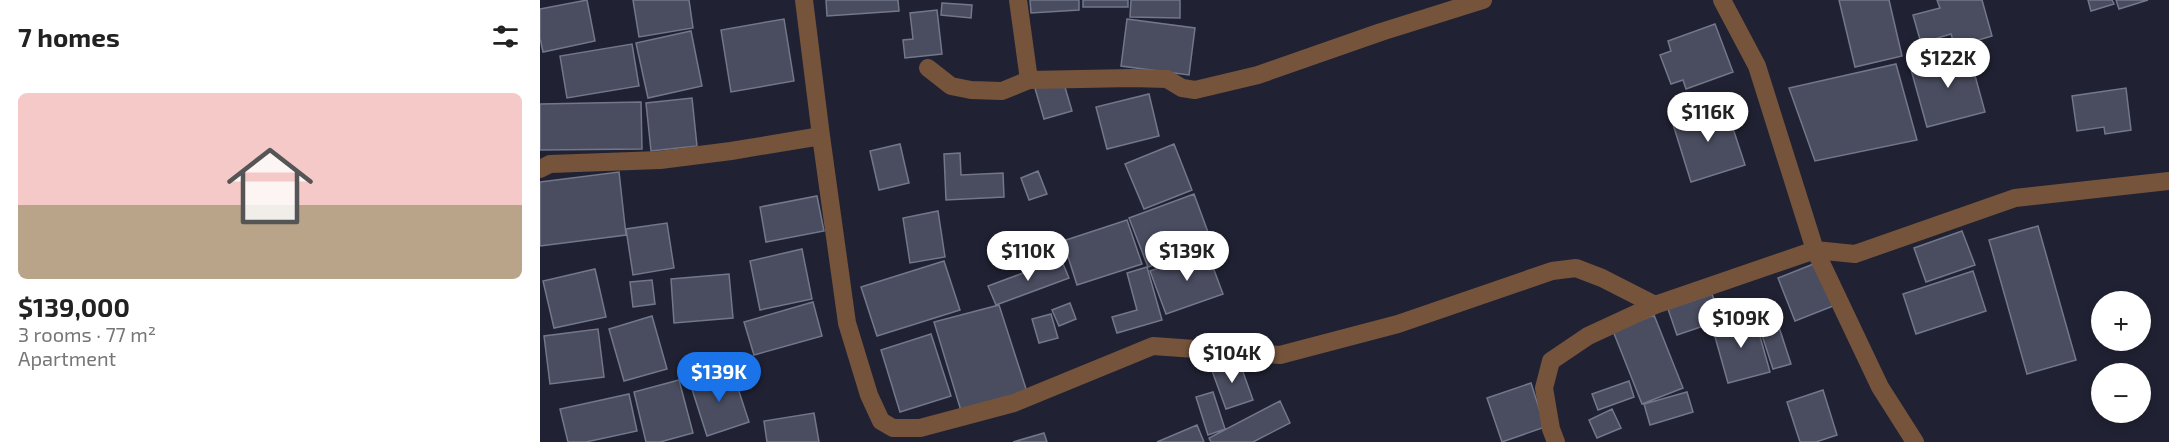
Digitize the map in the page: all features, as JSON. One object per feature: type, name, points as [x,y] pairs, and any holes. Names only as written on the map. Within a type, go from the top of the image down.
[{"type":"street","points":[[804,0],[847,323],[869,395],[881,421],[893,428],[920,428],[1014,403],[1153,346],[1280,355],[1398,324],[1552,271],[1576,268],[1602,278],[1655,305]]},
{"type":"street","points":[[1018,0],[1029,80]]},
{"type":"street","points":[[928,68],[951,86],[971,90],[1002,91],[1029,80],[1167,79],[1182,88],[1195,90],[1258,75],[1381,32],[1483,0]]},
{"type":"street","points":[[1722,0],[1757,66],[1815,250],[1880,387],[1916,442]]},
{"type":"street","points":[[540,169],[550,164],[660,160],[695,156],[821,136]]},
{"type":"street","points":[[1556,442],[1551,429],[1544,388],[1551,362],[1588,336],[1655,305],[1815,250],[1855,255],[2015,198],[2169,181]]},
{"type":"building","points":[[587,0],[595,41],[543,52],[540,38],[540,9]]},
{"type":"building","points":[[633,0],[689,0],[693,28],[639,37]]},
{"type":"building","points":[[826,0],[898,0],[899,11],[827,16]]},
{"type":"building","points":[[1030,0],[1079,0],[1079,10],[1031,13]]},
{"type":"building","points":[[1083,0],[1128,0],[1128,7],[1083,7]]},
{"type":"building","points":[[1131,0],[1180,0],[1180,18],[1130,17]]},
{"type":"building","points":[[1839,0],[1889,0],[1902,56],[1855,67]]},
{"type":"building","points":[[1937,0],[1982,0],[1992,36],[1955,47],[1951,34],[1921,43],[1913,15],[1940,8]]},
{"type":"building","points":[[2088,0],[2112,0],[2114,4],[2091,11]]},
{"type":"building","points":[[2116,0],[2148,0],[2119,9]]},
{"type":"building","points":[[942,3],[972,5],[971,18],[941,15]]},
{"type":"building","points":[[937,10],[942,54],[905,58],[903,40],[913,39],[910,13]]},
{"type":"building","points":[[784,19],[794,81],[731,92],[721,30]]},
{"type":"building","points":[[1127,19],[1195,28],[1189,75],[1121,66]]},
{"type":"building","points":[[1715,24],[1733,72],[1686,89],[1683,80],[1671,84],[1660,55],[1671,51],[1668,41]]},
{"type":"building","points":[[691,31],[702,86],[648,98],[636,43]]},
{"type":"building","points":[[632,44],[639,86],[567,98],[560,56]]},
{"type":"building","points":[[1968,50],[1985,112],[1927,127],[1910,66]]},
{"type":"building","points":[[1896,64],[1917,140],[1815,161],[1789,88]]},
{"type":"building","points":[[1062,77],[1072,111],[1044,119],[1034,85]]},
{"type":"building","points":[[2126,88],[2131,130],[2105,134],[2104,127],[2077,131],[2072,96]]},
{"type":"building","points":[[1149,94],[1159,136],[1107,149],[1096,107]]},
{"type":"building","points":[[692,98],[697,146],[651,151],[646,103]]},
{"type":"building","points":[[641,102],[642,149],[540,150],[540,104]]},
{"type":"building","points":[[1725,104],[1745,165],[1691,182],[1672,121]]},
{"type":"building","points":[[900,144],[909,183],[879,190],[870,151]]},
{"type":"building","points":[[1174,144],[1192,190],[1144,209],[1125,164]]},
{"type":"building","points":[[960,153],[961,175],[1003,173],[1004,197],[946,200],[944,154]]},
{"type":"building","points":[[1038,171],[1047,194],[1029,200],[1021,178]]},
{"type":"building","points":[[619,172],[626,235],[540,246],[540,182]]},
{"type":"building","points":[[1194,194],[1212,243],[1148,267],[1129,218]]},
{"type":"building","points":[[817,196],[824,231],[766,242],[760,207]]},
{"type":"building","points":[[938,211],[945,257],[910,263],[903,218]]},
{"type":"building","points":[[1127,220],[1142,264],[1077,285],[1063,241]]},
{"type":"building","points":[[667,223],[674,268],[633,275],[626,229]]},
{"type":"building","points":[[2038,226],[2076,360],[2027,374],[1989,240]]},
{"type":"building","points":[[1962,231],[1975,265],[1926,282],[1914,248]]},
{"type":"building","points":[[802,249],[812,299],[760,310],[750,261]]},
{"type":"building","points":[[1207,251],[1223,294],[1166,314],[1150,271]]},
{"type":"building","points":[[1061,259],[1069,278],[996,305],[988,286]]},
{"type":"building","points":[[944,261],[960,310],[877,336],[861,287]]},
{"type":"building","points":[[1821,261],[1838,304],[1795,321],[1778,278]]},
{"type":"building","points":[[1147,267],[1162,320],[1117,333],[1112,317],[1137,310],[1127,273]]},
{"type":"building","points":[[595,269],[606,317],[554,328],[543,281]]},
{"type":"building","points":[[1973,271],[1986,311],[1916,334],[1903,294]]},
{"type":"building","points":[[729,274],[733,318],[674,323],[671,279]]},
{"type":"building","points":[[652,280],[655,304],[633,307],[630,282]]},
{"type":"building","points":[[1712,294],[1721,320],[1677,335],[1668,309]]},
{"type":"building","points":[[813,302],[822,336],[754,355],[744,322]]},
{"type":"building","points":[[1070,303],[1076,319],[1059,326],[1052,310]]},
{"type":"building","points":[[999,305],[1028,395],[962,414],[934,322]]},
{"type":"building","points":[[1051,314],[1058,338],[1039,343],[1032,319]]},
{"type":"building","points":[[1654,315],[1683,388],[1642,404],[1613,331]]},
{"type":"building","points":[[1754,315],[1770,372],[1728,383],[1712,326]]},
{"type":"building","points":[[652,316],[667,369],[624,381],[609,329]]},
{"type":"building","points":[[1778,324],[1791,364],[1773,369],[1760,329]]},
{"type":"building","points":[[598,329],[604,377],[550,384],[544,336]]},
{"type":"building","points":[[931,334],[951,396],[900,412],[881,350]]},
{"type":"building","points":[[1238,358],[1253,400],[1226,409],[1211,368]]},
{"type":"building","points":[[732,370],[749,422],[707,436],[690,383]]},
{"type":"building","points":[[679,380],[693,433],[660,442],[646,442],[634,392]]},
{"type":"building","points":[[1629,381],[1634,397],[1598,410],[1592,394]]},
{"type":"building","points":[[1531,383],[1545,427],[1502,442],[1487,398]]},
{"type":"building","points":[[1823,390],[1837,435],[1816,442],[1800,442],[1787,402]]},
{"type":"building","points":[[1213,392],[1225,429],[1208,435],[1196,397]]},
{"type":"building","points":[[1687,392],[1693,412],[1650,425],[1644,404]]},
{"type":"building","points":[[629,394],[637,431],[586,442],[568,442],[560,409]]},
{"type":"building","points":[[1280,401],[1290,423],[1253,442],[1211,442],[1209,438]]},
{"type":"building","points":[[1612,409],[1621,428],[1597,438],[1589,420]]},
{"type":"building","points":[[814,413],[819,442],[767,442],[764,421]]},
{"type":"building","points":[[1197,425],[1204,442],[1157,442]]},
{"type":"building","points":[[1044,433],[1047,442],[1013,442]]}]
